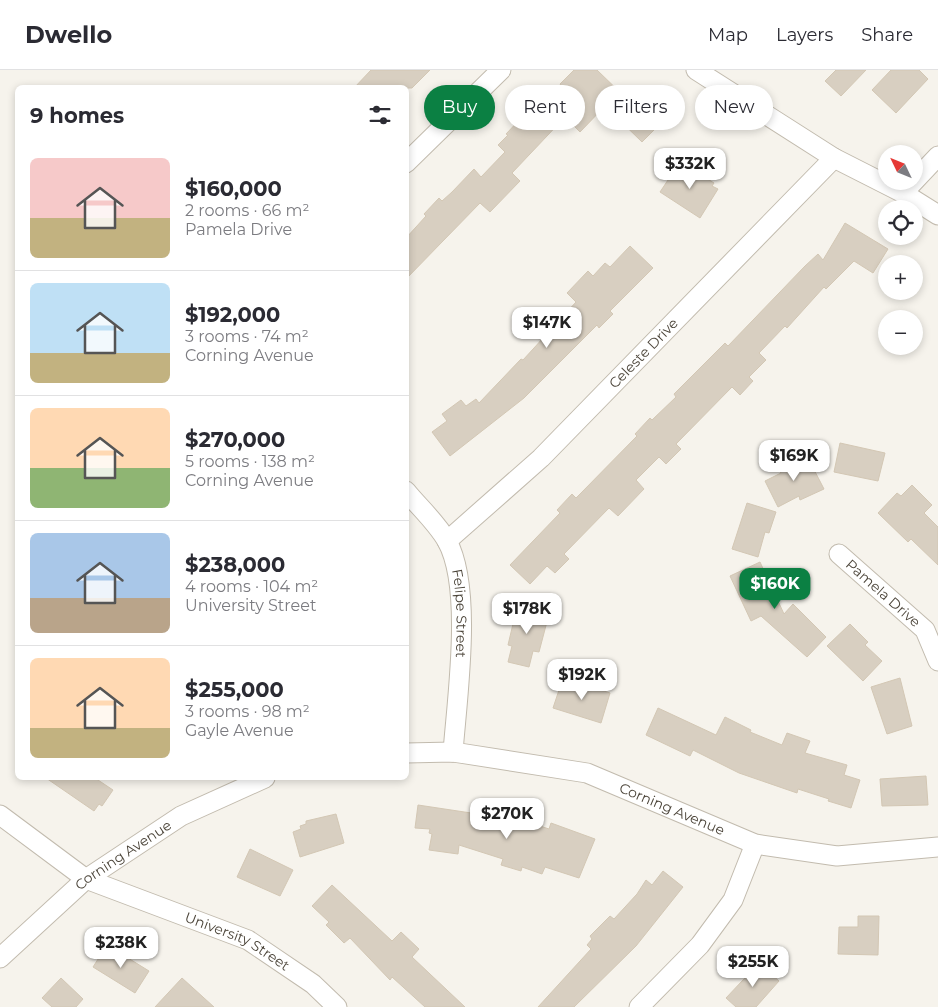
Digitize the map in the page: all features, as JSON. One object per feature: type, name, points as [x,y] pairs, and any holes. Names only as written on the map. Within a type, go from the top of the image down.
[{"type":"street","points":[[409,160],[500,70]]},
{"type":"street","points":[[696,70],[834,158],[903,194],[938,215]]},
{"type":"street","points":[[903,194],[938,156]]},
{"type":"street","name":"Celeste Drive","points":[[447,541],[541,458],[834,158]]},
{"type":"street","name":"Felipe Street","points":[[409,495],[447,541],[457,566],[462,626],[453,752]]},
{"type":"street","name":"Pamela Drive","points":[[839,554],[925,630],[938,661]]},
{"type":"street","name":"Corning Avenue","points":[[409,754],[453,752],[586,773],[755,844],[837,856],[938,847]]},
{"type":"street","name":"Corning Avenue","points":[[0,958],[86,879],[181,816],[261,780]]},
{"type":"street","name":"University Street","points":[[0,815],[86,879],[248,940],[312,984],[337,1007]]},
{"type":"street","points":[[639,1007],[700,945],[733,900],[755,844]]},
{"type":"building","points":[[371,70],[430,70],[412,88],[409,88],[409,85],[357,85]]},
{"type":"building","points":[[574,70],[597,70],[612,85],[595,85],[595,116],[585,127],[585,85],[561,85]]},
{"type":"building","points":[[836,70],[866,70],[841,96],[825,81]]},
{"type":"building","points":[[891,70],[919,70],[928,79],[896,113],[872,90]]},
{"type":"building","points":[[510,130],[553,130],[512,173],[520,181],[490,212],[480,203],[409,276],[409,235],[439,198],[442,201],[474,169],[481,177],[505,152],[498,145],[508,135],[506,134]]},
{"type":"building","points":[[630,130],[654,130],[642,142]]},
{"type":"building","points":[[680,162],[714,183],[712,186],[718,189],[700,218],[660,192]]},
{"type":"building","points":[[845,223],[878,243],[878,245],[888,249],[884,255],[878,255],[878,265],[873,273],[854,261],[826,289],[824,287],[787,328],[785,326],[759,353],[766,360],[749,377],[753,381],[740,395],[732,387],[676,444],[681,449],[666,464],[659,457],[636,480],[644,489],[618,516],[609,508],[564,554],[569,559],[555,573],[547,566],[530,584],[510,565],[560,513],[557,510],[572,494],[576,498],[637,436],[635,434],[650,418],[652,420],[676,397],[674,394],[725,343],[728,346],[818,254],[823,260]]},
{"type":"building","points":[[630,246],[653,268],[610,311],[613,314],[599,328],[597,325],[524,398],[450,456],[432,432],[447,421],[442,414],[461,400],[466,406],[476,399],[479,403],[521,359],[523,360],[576,302],[567,293],[588,271],[593,276],[605,263],[610,267]]},
{"type":"building","points":[[840,443],[885,453],[878,481],[834,472]]},
{"type":"building","points":[[800,458],[803,463],[809,460],[824,489],[800,500],[799,496],[778,507],[765,481],[781,473],[778,469]]},
{"type":"building","points":[[912,485],[932,505],[924,513],[938,527],[938,565],[911,539],[908,542],[878,513],[897,493],[901,496]]},
{"type":"building","points":[[747,503],[776,512],[769,533],[765,532],[758,557],[732,549]]},
{"type":"building","points":[[760,562],[784,614],[793,604],[826,637],[807,657],[761,616],[751,621],[730,576]]},
{"type":"building","points":[[517,607],[549,614],[539,652],[533,651],[529,667],[508,662],[512,646],[508,645]]},
{"type":"building","points":[[850,624],[868,642],[865,645],[882,661],[863,681],[827,646]]},
{"type":"building","points":[[563,678],[610,693],[601,723],[553,708]]},
{"type":"building","points":[[900,678],[912,726],[887,734],[871,687]]},
{"type":"building","points":[[658,708],[716,735],[725,717],[751,730],[750,732],[782,745],[787,733],[810,741],[805,753],[847,765],[844,775],[860,780],[851,808],[798,789],[797,793],[739,773],[693,750],[690,756],[646,735]]},
{"type":"building","points":[[926,776],[928,805],[882,806],[880,779]]},
{"type":"building","points":[[49,780],[98,780],[113,790],[102,806],[99,804],[94,811]]},
{"type":"building","points":[[418,805],[491,816],[492,810],[549,829],[551,823],[595,839],[579,878],[545,867],[542,874],[522,867],[521,871],[501,865],[503,859],[459,845],[458,854],[429,850],[432,834],[429,833],[430,829],[415,828]]},
{"type":"building","points":[[336,814],[344,843],[300,857],[293,832],[301,829],[300,826],[306,824],[306,821]]},
{"type":"building","points":[[250,849],[293,870],[280,896],[237,877]]},
{"type":"building","points":[[663,871],[683,887],[636,946],[574,1007],[538,1007],[591,949],[587,945],[592,939],[590,936],[610,916],[614,919],[637,894],[646,880],[652,885]]},
{"type":"building","points":[[332,885],[392,941],[401,932],[419,949],[412,957],[465,1007],[425,1007],[392,977],[390,980],[350,938],[344,943],[326,925],[329,922],[312,906]]},
{"type":"building","points":[[858,916],[879,916],[878,955],[838,954],[839,927],[858,927]]},
{"type":"building","points":[[107,945],[149,971],[135,993],[93,967]]},
{"type":"building","points":[[759,963],[779,981],[756,1007],[736,1007],[726,998]]},
{"type":"building","points":[[61,978],[83,999],[76,1007],[52,1007],[42,998]]},
{"type":"building","points":[[182,978],[214,1007],[155,1007]]}]
